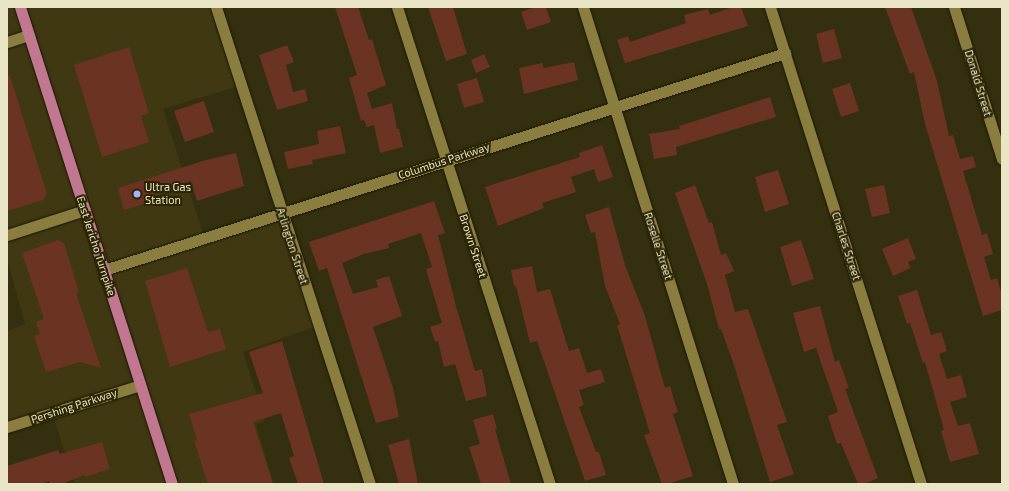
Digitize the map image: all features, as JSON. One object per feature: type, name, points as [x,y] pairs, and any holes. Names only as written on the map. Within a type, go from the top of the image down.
[{"type":"main road","name":"East Jericho Turnpike","points":[[20,7],[172,484]]},
{"type":"street","name":"Arlington Street","points":[[216,7],[370,484]]},
{"type":"street","name":"Brown Street","points":[[397,7],[550,484]]},
{"type":"street","name":"Roselle Street","points":[[583,7],[733,484]]},
{"type":"street","name":"Charles Street","points":[[770,7],[921,484]]},
{"type":"street","name":"Donald Street","points":[[954,7],[1002,159]]},
{"type":"street","points":[[7,42],[29,35]]},
{"type":"street","name":"Columbus Parkway","points":[[104,270],[785,53]]},
{"type":"street","points":[[7,235],[85,210]]},
{"type":"street","name":"Pershing Parkway","points":[[7,427],[140,384]]},
{"type":"shaded area","points":[[7,7],[216,7],[239,86],[163,109],[204,237],[277,214],[314,327],[243,352],[265,421],[256,425],[274,484],[75,484],[52,413],[7,427],[7,331],[25,324],[7,259]]},
{"type":"building","points":[[335,7],[358,7],[369,40],[372,39],[386,85],[367,93],[372,109],[392,103],[397,129],[399,129],[403,147],[380,153],[374,125],[367,127],[364,120],[361,121],[349,78],[357,75]]},
{"type":"building","points":[[428,7],[453,7],[467,54],[446,61]]},
{"type":"building","points":[[536,7],[546,7],[551,22],[527,30],[521,12]]},
{"type":"building","points":[[733,7],[741,7],[748,26],[625,63],[617,40],[628,36],[630,42],[686,23],[684,15],[708,9],[710,15]]},
{"type":"building","points":[[885,7],[911,7],[937,81],[949,136],[953,135],[960,159],[973,156],[976,167],[963,171],[982,235],[987,233],[993,254],[984,257],[991,280],[997,278],[1002,295],[1002,310],[983,316],[925,124],[914,72],[910,74]]},
{"type":"building","points":[[834,29],[842,58],[823,63],[816,34]]},
{"type":"building","points":[[287,45],[294,62],[286,65],[293,92],[305,89],[308,101],[277,110],[259,55]]},
{"type":"building","points":[[129,47],[149,113],[141,116],[149,142],[102,157],[74,65]]},
{"type":"building","points":[[484,54],[490,67],[476,73],[471,60]]},
{"type":"building","points":[[574,62],[578,80],[524,94],[519,68],[542,63],[544,68]]},
{"type":"building","points":[[7,76],[10,76],[47,194],[43,200],[7,211]]},
{"type":"building","points":[[477,78],[484,102],[464,108],[457,84]]},
{"type":"building","points":[[850,83],[859,111],[841,117],[832,89]]},
{"type":"building","points":[[770,97],[776,117],[676,147],[677,155],[654,159],[649,134],[680,129],[679,126]]},
{"type":"building","points":[[204,101],[214,132],[185,142],[174,111]]},
{"type":"building","points":[[340,126],[346,153],[312,160],[313,164],[288,169],[284,152],[319,144],[317,131]]},
{"type":"building","points":[[602,145],[613,177],[598,182],[594,169],[571,177],[576,192],[542,203],[544,208],[498,226],[485,187],[580,157],[579,153]]},
{"type":"building","points":[[236,153],[244,186],[197,201],[191,181],[154,192],[157,200],[124,210],[118,188],[206,160]]},
{"type":"building","points":[[778,170],[789,204],[765,212],[755,177]]},
{"type":"building","points":[[695,185],[709,223],[712,222],[721,255],[726,253],[734,271],[725,275],[735,312],[748,309],[787,422],[777,425],[794,474],[770,482],[733,362],[721,329],[719,329],[707,284],[675,193]]},
{"type":"building","points":[[884,185],[890,213],[872,217],[865,189]]},
{"type":"building","points":[[434,201],[445,233],[438,235],[456,306],[475,371],[482,369],[487,396],[466,401],[455,364],[444,367],[438,341],[435,342],[430,327],[442,323],[426,269],[432,267],[421,233],[388,244],[389,248],[364,254],[342,263],[353,294],[378,287],[376,280],[389,276],[402,316],[373,327],[393,388],[399,417],[376,423],[327,268],[319,271],[309,242]]},
{"type":"building","points":[[609,207],[625,265],[645,316],[665,388],[670,386],[678,412],[673,414],[693,476],[667,484],[662,484],[644,435],[650,433],[617,325],[620,324],[605,286],[595,232],[591,233],[585,215]]},
{"type":"building","points":[[908,238],[916,259],[908,262],[911,268],[893,276],[882,249]]},
{"type":"building","points":[[58,240],[64,243],[79,292],[76,293],[101,368],[80,362],[46,372],[34,336],[40,334],[36,322],[44,319],[22,253]]},
{"type":"building","points":[[801,240],[814,279],[792,286],[780,247]]},
{"type":"building","points":[[532,266],[537,292],[550,289],[569,351],[579,348],[587,373],[601,369],[605,382],[579,390],[584,405],[579,407],[596,452],[599,452],[606,475],[585,481],[537,341],[530,343],[511,270]]},
{"type":"building","points":[[187,268],[208,332],[220,329],[226,349],[170,367],[145,281]]},
{"type":"building","points":[[917,290],[931,335],[941,332],[947,351],[939,354],[947,379],[961,375],[967,397],[950,402],[958,426],[970,423],[979,454],[950,462],[941,431],[944,430],[925,362],[923,363],[910,323],[907,324],[898,296]]},
{"type":"building","points":[[820,306],[835,362],[839,360],[849,388],[845,389],[878,478],[864,484],[858,484],[841,443],[837,444],[828,416],[838,412],[816,348],[804,352],[793,313]]},
{"type":"building","points":[[282,341],[324,484],[298,484],[289,458],[294,456],[281,413],[253,422],[273,484],[208,484],[194,441],[197,440],[189,414],[263,393],[249,352]]},
{"type":"building","points":[[493,414],[497,429],[495,429],[511,484],[481,484],[469,447],[480,444],[473,420]]},
{"type":"building","points":[[409,439],[418,484],[399,484],[388,445]]},
{"type":"building","points":[[102,442],[110,469],[85,477],[84,475],[62,484],[50,484],[49,481],[41,484],[7,484],[7,466],[58,450],[60,454]]},
{"type":"place","name":"Ultra Gas Station","points":[[137,194]]}]
